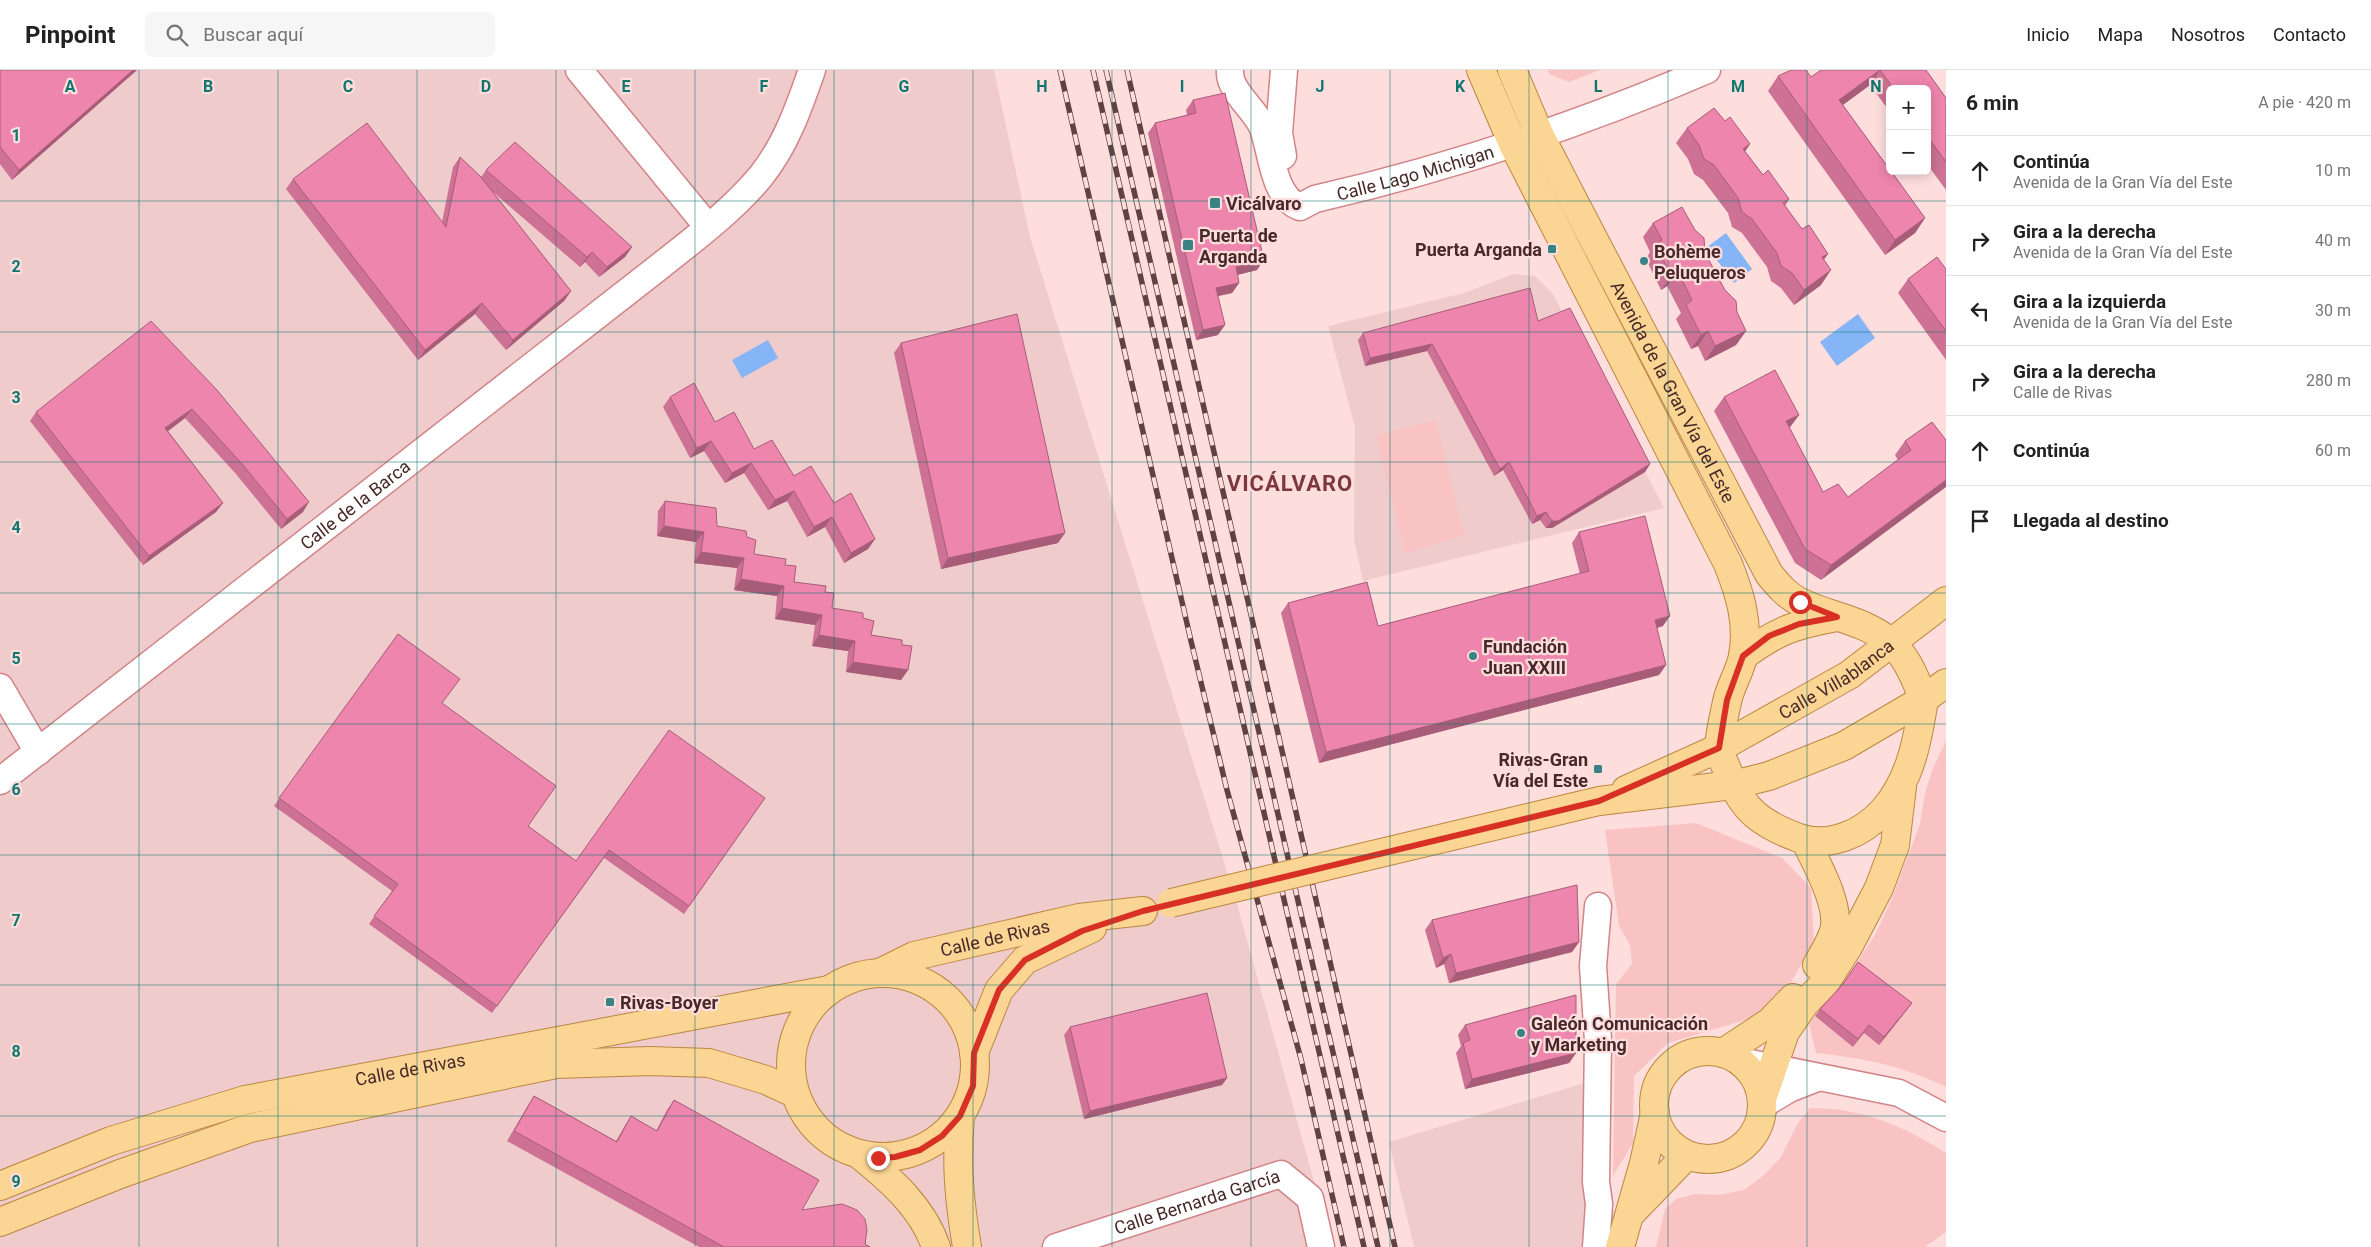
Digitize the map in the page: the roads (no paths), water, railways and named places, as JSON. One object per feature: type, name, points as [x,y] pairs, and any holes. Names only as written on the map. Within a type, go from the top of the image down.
[{"type":"main road","name":"Avenida de la Gran Vía del Este","points":[[1480,70],[1513,144],[1728,564],[1741,595],[1745,621],[1743,656],[1727,700],[1719,748]]},
{"type":"main road","name":"Avenida de la Gran Vía del Este","points":[[1512,70],[1540,136],[1768,574],[1784,591],[1800,602],[1865,626],[1891,642],[1906,660],[1924,699]]},
{"type":"main road","name":"Calle Villablanca","points":[[1719,748],[1850,675],[1946,601]]},
{"type":"main road","name":"Avenida de la Gran Vía del Este","points":[[1743,656],[1769,636],[1799,624],[1837,617]]},
{"type":"main road","points":[[1733,785],[1769,776],[1844,746],[1924,699],[1946,683]]},
{"type":"main road","points":[[1719,748],[1733,785],[1745,807],[1773,828],[1805,840],[1825,842],[1844,838],[1873,822],[1888,805],[1902,782],[1918,736],[1924,699]]},
{"type":"main road","name":"Calle de Rivas","points":[[1599,801],[1719,748]]},
{"type":"main road","points":[[1655,1113],[1660,1130],[1671,1145],[1687,1155],[1704,1159],[1722,1158],[1738,1150],[1751,1138],[1759,1122],[1762,1102],[1785,1032],[1805,1003],[1825,982],[1864,920],[1889,864],[1895,845],[1902,782]]},
{"type":"main road","name":"Calle de Rivas","points":[[974,1053],[999,990],[1025,960],[1082,931],[1143,911],[1599,801],[1733,785]]},
{"type":"main road","points":[[1732,1057],[1770,1022],[1796,994],[1817,965],[1834,933],[1834,908],[1825,880],[1805,840]]},
{"type":"main road","name":"Calle de Rivas","points":[[880,973],[914,956],[1079,918],[1143,911]]},
{"type":"main road","points":[[880,973],[914,978],[943,995],[964,1021],[974,1053],[973,1086],[960,1116],[942,1136],[920,1150],[895,1157],[878,1158],[860,1155],[832,1143],[819,1133],[800,1108],[794,1093],[790,1065],[795,1036],[808,1010],[829,990],[853,978],[880,973]]},
{"type":"main road","name":"Calle de Rivas","points":[[0,1186],[111,1141],[245,1100],[829,990]]},
{"type":"main road","points":[[1620,1247],[1644,1163],[1655,1113],[1655,1098],[1660,1083],[1668,1070],[1679,1060],[1701,1052],[1732,1057],[1751,1072],[1759,1085],[1762,1102]]},
{"type":"main road","name":"Calle de Rivas","points":[[0,1222],[120,1174],[250,1128],[556,1064],[650,1061],[709,1063],[766,1080],[794,1093]]},
{"type":"main road","points":[[960,1116],[957,1159],[959,1198],[967,1247]]},
{"type":"main road","points":[[860,1155],[894,1183],[917,1212],[936,1247]]},
{"type":"main road","points":[[1627,1218],[1687,1155]]},
{"type":"street","points":[[578,70],[708,227]]},
{"type":"street","name":"Calle de la Barca","points":[[0,781],[708,227],[739,200],[762,175],[793,122],[812,70]]},
{"type":"street","name":"Calle Lago Michigan","points":[[1230,70],[1229,77],[1236,91],[1252,109],[1262,127],[1283,194],[1292,204],[1300,207],[1315,198],[1461,161],[1513,144]]},
{"type":"street","points":[[1284,70],[1279,133],[1282,154],[1293,178],[1302,191],[1315,198]]},
{"type":"street","points":[[1513,144],[1540,136],[1707,70]]},
{"type":"street","points":[[0,687],[38,752]]},
{"type":"street","points":[[1596,1247],[1599,1204],[1596,1182],[1598,1040],[1593,966],[1598,906]]},
{"type":"street","points":[[1785,1032],[1790,1051],[1794,1057],[1799,1064],[1817,1078]]},
{"type":"street","points":[[1732,1057],[1817,1078],[1899,1093],[1946,1118]]},
{"type":"street","points":[[1762,1102],[1817,1078]]},
{"type":"street","name":"Calle Bernarda García","points":[[1056,1247],[1280,1174],[1310,1198],[1321,1247]]},
{"type":"street","points":[[1599,1204],[1627,1218]]},
{"type":"water","points":[[1726,233],[1752,269],[1734,283],[1707,247]]},
{"type":"water","points":[[1858,314],[1875,338],[1837,366],[1820,342]]},
{"type":"water","points":[[768,340],[778,358],[742,378],[732,360]]},
{"type":"railway","points":[[1060,70],[1191,641],[1227,790],[1301,1059],[1344,1247]]},
{"type":"railway","points":[[1093,70],[1364,1247]]},
{"type":"railway","points":[[1106,70],[1378,1247]]},
{"type":"railway","points":[[1127,70],[1395,1247]]},
{"type":"place","name":"Vicálvaro","points":[[1215,203]]},
{"type":"place","name":"Puerta de Arganda","points":[[1188,245]]},
{"type":"place","name":"Puerta Arganda","points":[[1552,249]]},
{"type":"place","name":"Bohème Peluqueros","points":[[1644,261]]},
{"type":"place","name":"Fundación Juan XXIII","points":[[1473,656]]},
{"type":"place","name":"Rivas-Gran Vía del Este","points":[[1598,769]]},
{"type":"place","name":"Rivas-Boyer","points":[[610,1002]]},
{"type":"place","name":"Galeón Comunicación y Marketing","points":[[1521,1033]]},
{"type":"district","name":"VICÁLVARO","points":[[1290,483]]}]
